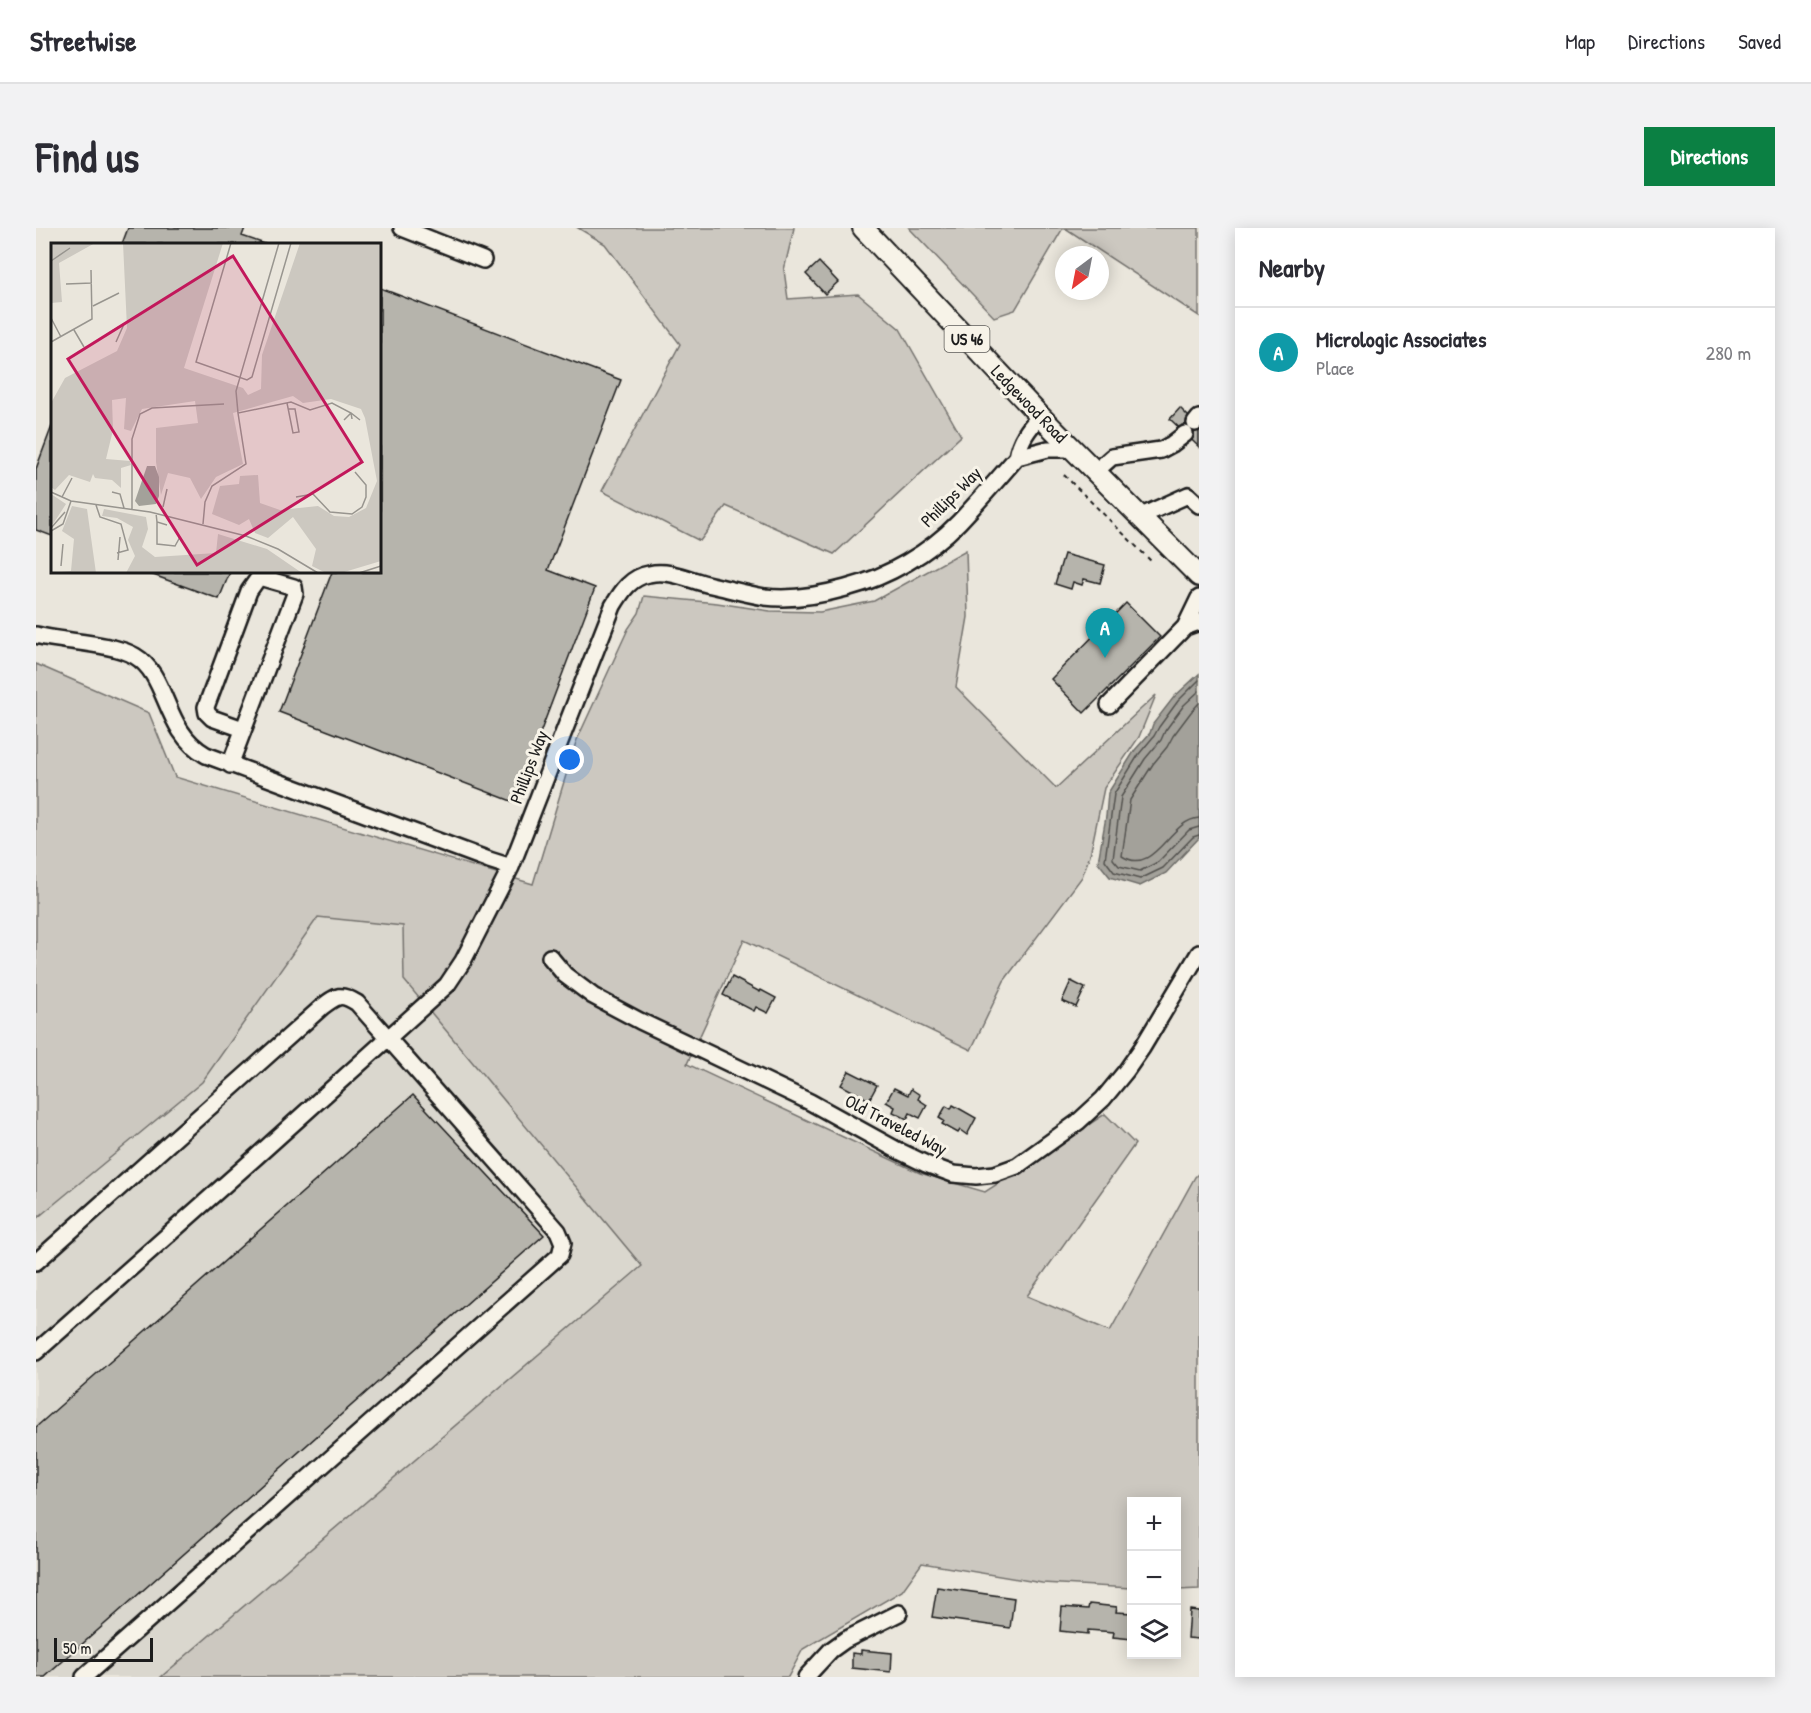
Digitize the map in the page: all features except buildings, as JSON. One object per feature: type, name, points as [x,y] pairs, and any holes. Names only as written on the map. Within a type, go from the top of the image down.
[{"type":"main road","name":"Ledgewood Road","points":[[863,228],[1040,416],[1199,576]]},
{"type":"street","points":[[402,228],[483,260]]},
{"type":"street","name":"Phillips Way","points":[[36,1352],[447,985],[463,961],[511,867],[613,606],[630,583],[650,573],[663,573],[765,597],[795,597],[845,589],[869,581],[895,569],[935,543],[958,523],[1017,457],[1019,444],[1028,429],[1040,416]]},
{"type":"street","points":[[1095,472],[1112,458],[1161,450],[1172,444],[1193,425]]},
{"type":"street","points":[[1017,457],[1048,449],[1072,449]]},
{"type":"street","points":[[1139,517],[1188,495],[1199,505]]},
{"type":"street","points":[[230,765],[295,594],[294,587],[259,577],[249,591],[206,707],[207,713],[212,718],[243,729]]},
{"type":"street","points":[[1109,705],[1192,625],[1199,598]]},
{"type":"street","points":[[36,635],[119,650],[136,656],[155,677],[174,720],[187,740],[199,751],[230,765],[511,867]]},
{"type":"street","name":"Old Traveled Way","points":[[550,957],[565,975],[593,996],[640,1021],[810,1102],[926,1164],[953,1174],[976,1176],[995,1174],[1017,1166],[1078,1122],[1103,1099],[1142,1048],[1199,953]]},
{"type":"street","points":[[36,1262],[334,997],[346,996],[357,1003],[388,1038],[558,1231],[564,1243],[560,1255],[84,1677]]},
{"type":"street","points":[[806,1677],[831,1650],[844,1640],[899,1613]]},
{"type":"path","points":[[1064,475],[1152,562]]},
{"type":"shaded area","points":[[578,228],[794,228],[784,270],[788,299],[858,294],[900,329],[961,436],[834,554],[726,506],[700,541],[602,491],[680,344],[605,244]]},
{"type":"shaded area","points":[[909,228],[1063,228],[1015,310],[994,317]]},
{"type":"shaded area","points":[[1065,228],[1199,228],[1199,316],[1109,257],[1109,246],[1092,246]]},
{"type":"shaded area","points":[[966,550],[968,617],[956,687],[1056,788],[1156,695],[1139,737],[1104,788],[1090,855],[1082,877],[1004,981],[971,1050],[744,940],[687,1064],[920,1173],[985,1192],[1105,1114],[1135,1144],[1027,1296],[1110,1331],[1199,1173],[1199,1589],[1181,1590],[1181,1497],[1127,1497],[1127,1588],[1042,1583],[922,1563],[902,1591],[803,1649],[788,1677],[161,1677],[642,1266],[404,980],[403,926],[318,917],[202,1082],[36,1219],[36,664],[149,713],[175,777],[533,884],[576,742],[628,629],[639,613],[644,596],[770,611],[820,612],[874,601]]},
{"type":"shaded area","points":[[318,917],[403,926],[404,980],[642,1266],[161,1677],[36,1677],[36,1219],[202,1082]]},
{"type":"water","points":[[1199,674],[1199,838],[1166,873],[1140,886],[1110,877],[1098,862],[1108,793],[1135,750],[1150,733],[1153,724],[1174,697]]},
{"type":"place","name":"Micrologic Associates","points":[[1105,658]]}]
